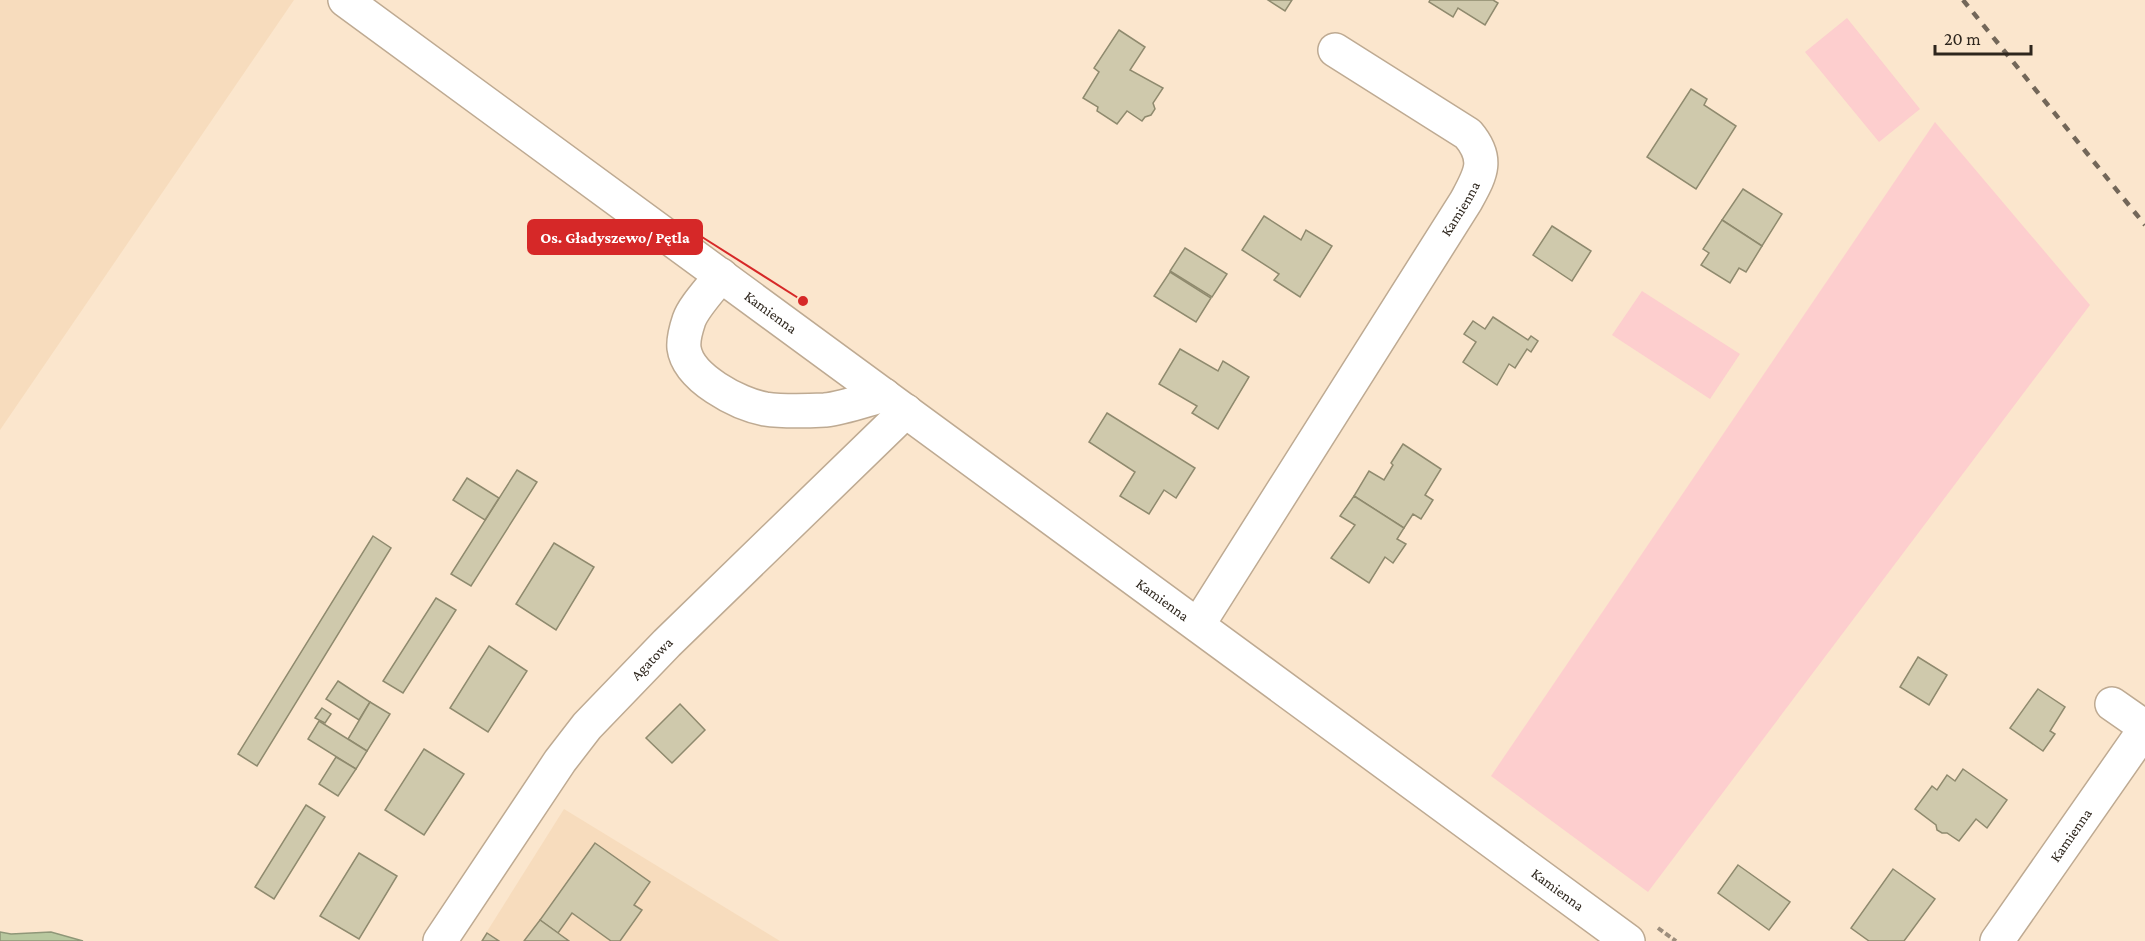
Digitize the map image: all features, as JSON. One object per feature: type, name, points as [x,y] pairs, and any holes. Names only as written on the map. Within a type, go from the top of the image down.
[{"type":"street","name":"Kamienna","points":[[345,0],[1628,941]]},
{"type":"street","name":"Kamienna","points":[[1198,625],[1466,201],[1479,176],[1481,158],[1475,142],[1468,134],[1335,50]]},
{"type":"street","points":[[721,275],[690,317],[685,335],[684,349],[691,366],[700,376],[736,399],[762,409],[828,410],[895,403]]},
{"type":"street","name":"Agatowa","points":[[440,941],[560,761],[587,726],[730,580],[895,403]]},
{"type":"street","name":"Kamienna","points":[[1997,941],[2145,728],[2112,704]]},
{"type":"shaded area","points":[[0,0],[294,0],[0,430]]},
{"type":"shaded area","points":[[1847,18],[1920,109],[1879,142],[1805,52]]},
{"type":"shaded area","points":[[1935,122],[2090,305],[1648,892],[1491,776]]},
{"type":"shaded area","points":[[1642,291],[1740,354],[1710,399],[1612,335]]},
{"type":"shaded area","points":[[564,809],[780,941],[481,941]]},
{"type":"shaded area","points":[[0,932],[11,934],[51,932],[83,941],[0,941]]},
{"type":"building","points":[[1268,0],[1292,0],[1285,11]]},
{"type":"building","points":[[1430,0],[1493,0],[1498,3],[1485,25],[1458,8],[1453,17],[1429,2]]},
{"type":"building","points":[[1119,30],[1145,47],[1130,70],[1163,88],[1153,103],[1155,109],[1151,115],[1142,121],[1127,111],[1117,124],[1097,111],[1098,107],[1083,98],[1099,72],[1094,68]]},
{"type":"building","points":[[1691,89],[1707,99],[1704,105],[1736,126],[1696,189],[1647,157]]},
{"type":"building","points":[[1743,189],[1782,214],[1762,246],[1722,220]]},
{"type":"building","points":[[1264,216],[1301,240],[1306,230],[1332,246],[1300,297],[1274,280],[1279,274],[1242,250]]},
{"type":"building","points":[[1722,220],[1762,246],[1746,272],[1739,268],[1730,283],[1701,265],[1709,253],[1703,249]]},
{"type":"building","points":[[1552,226],[1591,251],[1572,281],[1533,255]]},
{"type":"building","points":[[1185,248],[1227,274],[1212,297],[1170,271]]},
{"type":"building","points":[[1170,272],[1211,298],[1196,322],[1154,296]]},
{"type":"building","points":[[1493,317],[1528,340],[1531,336],[1538,341],[1531,352],[1527,349],[1515,368],[1509,364],[1497,385],[1463,362],[1476,342],[1464,334],[1473,321],[1485,329]]},
{"type":"building","points":[[1180,349],[1218,371],[1223,361],[1249,377],[1218,429],[1192,413],[1197,406],[1159,384]]},
{"type":"building","points":[[1107,413],[1195,468],[1176,498],[1164,490],[1149,514],[1120,496],[1135,472],[1089,442]]},
{"type":"building","points":[[1403,444],[1441,469],[1425,495],[1433,500],[1421,519],[1413,514],[1404,528],[1354,496],[1369,471],[1384,480]]},
{"type":"building","points":[[517,470],[537,482],[471,586],[451,574]]},
{"type":"building","points":[[467,478],[499,498],[485,520],[453,500]]},
{"type":"building","points":[[1354,496],[1404,528],[1397,539],[1406,544],[1393,563],[1385,557],[1369,583],[1331,558],[1355,525],[1340,516]]},
{"type":"building","points":[[373,536],[391,548],[257,766],[238,754]]},
{"type":"building","points":[[554,543],[594,567],[556,630],[516,604]]},
{"type":"building","points":[[436,598],[456,610],[403,693],[383,681]]},
{"type":"building","points":[[489,646],[527,671],[488,732],[450,708]]},
{"type":"building","points":[[1918,657],[1947,675],[1929,705],[1900,687]]},
{"type":"building","points":[[338,681],[370,702],[359,720],[326,699]]},
{"type":"building","points":[[2038,689],[2065,707],[2050,731],[2055,734],[2043,751],[2010,728]]},
{"type":"building","points":[[370,702],[390,714],[367,751],[348,739]]},
{"type":"building","points":[[680,704],[705,730],[672,763],[646,738]]},
{"type":"building","points":[[322,708],[331,714],[325,723],[315,718]]},
{"type":"building","points":[[319,721],[367,751],[356,769],[308,739]]},
{"type":"building","points":[[424,749],[464,774],[424,835],[385,810]]},
{"type":"building","points":[[336,757],[356,769],[338,796],[319,784]]},
{"type":"building","points":[[1963,769],[2007,800],[1987,828],[1976,819],[1959,841],[1937,830],[1936,825],[1915,809],[1932,786],[1937,790],[1947,775],[1955,781]]},
{"type":"building","points":[[306,805],[325,817],[274,899],[255,887]]},
{"type":"building","points":[[595,843],[650,882],[634,905],[642,910],[620,941],[611,941],[572,913],[558,933],[540,920]]},
{"type":"building","points":[[359,853],[397,876],[359,939],[320,916]]},
{"type":"building","points":[[1738,865],[1790,902],[1769,930],[1718,893]]},
{"type":"building","points":[[1893,869],[1935,899],[1904,941],[1869,941],[1851,928]]},
{"type":"building","points":[[540,920],[558,933],[569,941],[524,941]]},
{"type":"building","points":[[487,933],[499,941],[482,941]]},
{"type":"railway","points":[[1963,0],[2145,225]]},
{"type":"place","name":"Os. Gładyszewo/ Pętla","points":[[803,301]]}]
